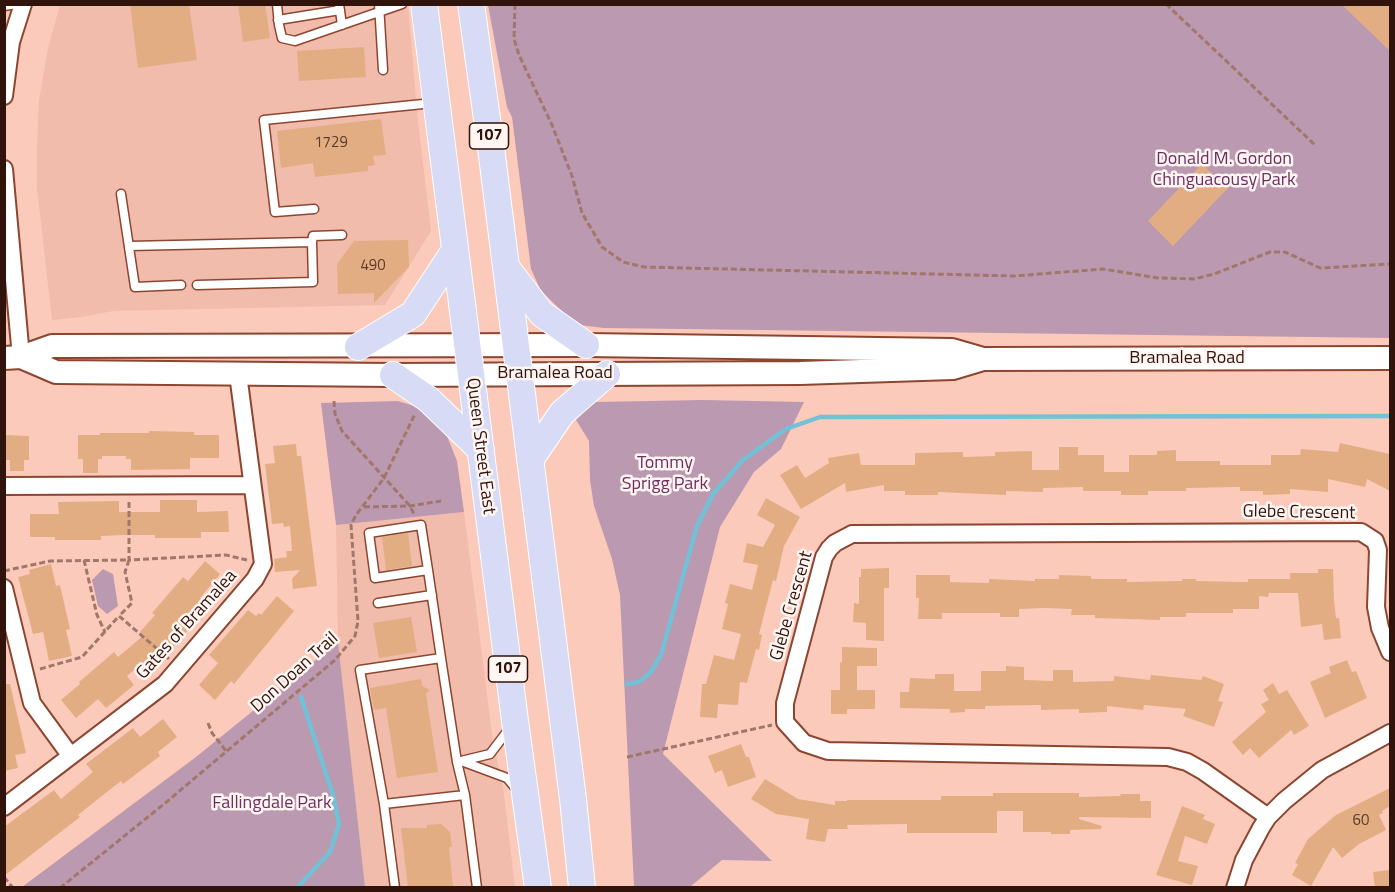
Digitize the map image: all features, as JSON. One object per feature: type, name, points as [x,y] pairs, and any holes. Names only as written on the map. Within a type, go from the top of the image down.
[{"type":"main road","name":"Queen Street East","points":[[424,4],[538,888]]},
{"type":"main road","name":"107","points":[[471,4],[573,799],[582,888]]},
{"type":"main road","points":[[358,347],[413,314],[455,250]]},
{"type":"main road","points":[[506,267],[542,314],[586,345]]},
{"type":"main road","name":"Bramalea Road","points":[[13,357],[52,346],[586,345],[952,350],[983,359],[1390,358]]},
{"type":"main road","name":"Bramalea Road","points":[[13,357],[56,372],[393,375],[800,373],[953,368],[983,359]]},
{"type":"main road","points":[[530,460],[562,413],[607,374]]},
{"type":"main road","points":[[393,375],[428,399],[481,450]]},
{"type":"street","points":[[4,96],[10,42],[23,4]]},
{"type":"street","points":[[4,169],[13,357]]},
{"type":"street","name":"Gates of Bramalea","points":[[4,807],[165,684],[255,579],[263,564],[238,374]]},
{"type":"street","points":[[4,486],[252,485]]},
{"type":"street","name":"Glebe Crescent","points":[[786,722],[785,703],[824,557],[835,543],[852,534],[1360,532],[1375,541],[1378,550],[1376,607],[1380,628],[1390,652]]},
{"type":"street","points":[[4,588],[32,703],[70,755]]},
{"type":"street","points":[[786,722],[804,743],[828,751],[1168,757],[1187,762],[1203,771],[1268,817]]},
{"type":"street","points":[[1235,888],[1244,860],[1268,817],[1322,770],[1390,733]]},
{"type":"lane","points":[[4,6],[17,4]]},
{"type":"lane","points":[[278,4],[278,20],[282,38],[295,41],[342,25],[380,8],[402,4]]},
{"type":"lane","points":[[278,20],[339,7],[342,25]]},
{"type":"lane","points":[[380,8],[383,70]]},
{"type":"lane","points":[[314,209],[275,212],[264,120],[436,103]]},
{"type":"lane","points":[[121,195],[135,287],[181,285]]},
{"type":"lane","points":[[198,285],[313,282],[313,236],[342,235]]},
{"type":"lane","points":[[129,246],[312,242]]},
{"type":"lane","points":[[428,570],[375,578],[369,533],[421,525],[432,595],[441,658],[460,762],[477,888]]},
{"type":"lane","points":[[378,603],[432,595]]},
{"type":"lane","points":[[395,888],[384,804],[360,670],[441,658]]},
{"type":"lane","points":[[460,762],[490,754],[515,721]]},
{"type":"lane","points":[[460,762],[507,778],[525,799]]},
{"type":"lane","points":[[384,804],[465,795]]},
{"type":"path","points":[[515,4],[514,39],[519,55],[552,125],[572,176],[582,213],[602,247],[623,262],[655,267],[1014,276],[1103,269],[1158,279],[1194,279],[1214,274],[1270,252],[1285,252],[1320,268],[1390,264]]},
{"type":"path","points":[[1166,4],[1315,145]]},
{"type":"path","points":[[334,401],[335,414],[342,432],[410,506],[421,525]]},
{"type":"path","name":"Don Doan Trail","points":[[60,888],[165,804],[335,660],[355,636],[358,621],[351,525],[384,478],[420,406]]},
{"type":"path","points":[[25,673],[82,657],[132,603],[125,572],[129,560],[129,486]]},
{"type":"path","points":[[364,507],[410,506],[441,501]]},
{"type":"path","points":[[4,571],[50,561],[226,555],[263,564]]},
{"type":"path","points":[[84,561],[97,615],[105,632]]},
{"type":"path","points":[[119,616],[179,668]]},
{"type":"path","points":[[627,757],[786,722]]},
{"type":"path","points":[[208,723],[212,733],[226,752]]},
{"type":"path","points":[[4,877],[13,888]]},
{"type":"shaded area","points":[[60,5],[408,5],[431,231],[385,305],[113,311],[52,320],[37,188],[37,146],[39,100],[48,48]]},
{"type":"shaded area","points":[[464,512],[493,742],[503,786],[515,887],[365,887],[338,642],[336,525]]},
{"type":"green space","name":"Donald M. Gordon Chinguacousy Park","points":[[488,5],[1390,5],[1390,338],[604,328],[579,325],[559,316],[562,311],[541,291],[531,269],[512,117],[507,107]]},
{"type":"green space","name":"Tommy Sprigg Park","points":[[702,400],[804,402],[781,449],[754,472],[720,527],[663,754],[772,861],[722,860],[690,887],[634,887],[620,595],[612,559],[594,506],[590,480],[589,441],[576,420],[592,403],[596,402]]},
{"type":"green space","points":[[398,401],[414,406],[432,418],[447,436],[457,461],[464,512],[336,525],[321,403]]},
{"type":"green space","points":[[103,569],[113,574],[118,606],[107,614],[98,606],[92,580]]},
{"type":"green space","name":"Fallingdale Park","points":[[338,642],[365,887],[22,887],[196,757]]},
{"type":"building","points":[[130,4],[189,4],[197,60],[138,68]]},
{"type":"building","points":[[238,4],[265,4],[270,38],[243,42]]},
{"type":"building","points":[[1341,4],[1390,4],[1390,51]]},
{"type":"building","points":[[364,47],[366,77],[299,81],[297,51]]},
{"type":"building","points":[[381,119],[386,155],[373,156],[375,165],[368,166],[368,171],[315,177],[313,163],[281,168],[277,131]]},
{"type":"building","points":[[1202,164],[1228,188],[1173,246],[1148,221]]},
{"type":"building","points":[[408,240],[409,267],[374,303],[374,293],[338,294],[337,264],[354,241]]},
{"type":"building","points":[[149,431],[219,435],[219,458],[190,458],[190,469],[131,470],[131,459],[126,459],[126,456],[102,456],[102,459],[98,459],[98,473],[83,473],[83,459],[78,459],[78,435],[149,433]]},
{"type":"building","points":[[4,435],[29,436],[29,460],[24,460],[24,471],[10,471],[10,460],[5,460]]},
{"type":"building","points":[[1340,443],[1390,454],[1390,491],[1367,479],[1365,487],[1328,479],[1328,492],[1290,489],[1290,494],[1263,495],[1263,491],[1240,491],[1240,487],[1186,488],[1186,491],[1148,491],[1148,495],[1121,495],[1121,491],[1083,491],[1083,487],[1043,488],[1043,492],[1006,491],[1006,495],[938,492],[938,495],[905,495],[905,491],[884,491],[884,485],[846,492],[845,483],[801,509],[780,475],[797,465],[805,478],[829,463],[828,458],[859,453],[861,465],[915,465],[915,453],[963,452],[963,457],[995,456],[995,452],[1032,451],[1032,470],[1059,470],[1059,447],[1078,447],[1078,455],[1104,455],[1104,472],[1129,472],[1129,455],[1157,455],[1157,451],[1176,450],[1176,461],[1220,461],[1220,465],[1271,465],[1271,455],[1300,455],[1301,449],[1338,452]]},
{"type":"building","points":[[296,444],[297,456],[301,456],[317,586],[293,589],[292,579],[300,570],[275,572],[274,559],[287,557],[286,551],[292,551],[290,526],[284,527],[283,523],[272,524],[265,464],[275,463],[273,446]]},
{"type":"building","points":[[766,498],[800,517],[784,546],[776,581],[773,580],[759,634],[762,635],[759,650],[756,649],[747,683],[740,682],[738,705],[718,704],[717,718],[700,717],[702,684],[706,684],[714,655],[734,660],[741,634],[722,629],[730,584],[752,590],[758,565],[743,562],[747,543],[763,547],[775,525],[757,515]]},
{"type":"building","points":[[160,500],[197,500],[197,512],[228,511],[229,532],[201,532],[201,538],[124,535],[101,536],[101,540],[55,540],[55,537],[30,537],[30,514],[59,514],[58,502],[119,501],[119,512],[160,512]]},
{"type":"building","points":[[408,533],[412,566],[386,570],[382,537]]},
{"type":"building","points":[[205,561],[220,574],[200,598],[209,605],[170,651],[163,646],[127,676],[134,685],[106,708],[98,699],[76,718],[61,700],[114,652],[118,657],[144,635],[140,632],[155,615],[152,613],[183,577],[188,581]]},
{"type":"building","points":[[51,564],[56,586],[60,585],[70,629],[66,630],[72,656],[49,661],[43,632],[33,634],[18,577],[30,574],[29,570]]},
{"type":"building","points":[[889,568],[889,588],[884,588],[884,641],[866,640],[866,623],[853,622],[854,603],[859,604],[861,569]]},
{"type":"building","points":[[1318,569],[1333,569],[1334,601],[1341,638],[1324,640],[1322,624],[1301,627],[1298,593],[1269,593],[1268,597],[1259,596],[1259,609],[1233,609],[1233,613],[1186,613],[1186,617],[1160,617],[1160,620],[1095,618],[1095,615],[1071,615],[1072,609],[1045,608],[1019,609],[1019,617],[1000,617],[1000,613],[942,613],[942,619],[918,619],[919,598],[916,598],[916,575],[950,575],[950,582],[989,583],[989,579],[1035,581],[1035,579],[1059,579],[1059,575],[1091,576],[1091,579],[1127,579],[1127,582],[1196,579],[1196,581],[1248,582],[1248,579],[1290,579],[1290,573],[1318,573]]},
{"type":"building","points":[[277,596],[294,611],[234,684],[231,681],[215,700],[199,685],[218,663],[209,655],[248,610],[256,616],[259,613],[261,615]]},
{"type":"building","points":[[411,617],[417,652],[379,658],[373,623]]},
{"type":"building","points":[[842,647],[877,648],[877,666],[857,666],[857,690],[875,690],[875,709],[847,709],[847,714],[831,714],[831,690],[840,690]]},
{"type":"building","points":[[1347,660],[1352,672],[1356,671],[1367,698],[1325,718],[1310,682],[1331,673],[1329,667]]},
{"type":"building","points":[[1006,666],[1024,667],[1024,680],[1053,681],[1053,670],[1073,670],[1073,682],[1114,681],[1114,676],[1150,680],[1151,675],[1201,680],[1203,676],[1224,684],[1218,701],[1223,702],[1214,727],[1183,716],[1186,709],[1144,705],[1143,710],[1107,706],[1107,712],[1079,713],[1079,709],[1041,710],[1041,705],[985,706],[985,709],[965,709],[965,712],[950,713],[950,709],[900,708],[900,692],[909,692],[910,678],[935,679],[935,674],[954,674],[954,691],[981,691],[981,671],[1006,671]]},
{"type":"building","points":[[421,679],[422,686],[430,690],[426,694],[438,772],[397,778],[386,708],[374,710],[370,688]]},
{"type":"building","points":[[1273,683],[1279,694],[1287,690],[1309,726],[1294,735],[1291,730],[1259,758],[1250,748],[1243,755],[1232,742],[1266,712],[1261,704],[1269,700],[1263,690]]},
{"type":"building","points":[[4,684],[10,684],[26,753],[15,755],[18,768],[4,771]]},
{"type":"building","points":[[163,719],[177,737],[158,752],[160,756],[123,784],[121,781],[78,815],[80,817],[4,876],[4,827],[54,790],[61,799],[93,772],[86,764],[133,728],[140,737]]},
{"type":"building","points":[[741,744],[746,757],[749,757],[756,777],[728,787],[722,770],[715,773],[708,756]]},
{"type":"building","points":[[765,779],[798,799],[835,805],[835,801],[847,800],[941,800],[941,796],[993,796],[993,793],[1079,793],[1079,797],[1140,794],[1140,801],[1151,801],[1151,818],[1079,817],[1079,819],[1102,826],[1101,829],[1070,830],[1070,834],[1051,834],[1051,832],[1023,832],[1023,811],[997,811],[997,833],[907,833],[907,824],[847,825],[848,829],[828,829],[825,842],[806,839],[809,819],[776,814],[751,799]]},
{"type":"building","points":[[1390,788],[1390,806],[1379,815],[1386,830],[1359,844],[1342,858],[1333,847],[1311,886],[1292,875],[1298,864],[1295,863],[1308,839],[1336,815]]},
{"type":"building","points":[[1182,806],[1205,815],[1203,819],[1215,824],[1207,844],[1185,836],[1178,861],[1198,866],[1192,885],[1156,875]]},
{"type":"building","points":[[441,824],[450,832],[452,847],[449,847],[453,888],[408,888],[401,828],[427,828],[427,825]]},
{"type":"building","points":[[1390,870],[1390,888],[1375,888],[1373,872]]},
{"type":"waterway","points":[[627,684],[639,682],[650,673],[661,655],[697,526],[713,494],[743,460],[786,429],[820,417],[1390,416]]},
{"type":"waterway","points":[[297,888],[330,852],[339,824],[333,795],[301,697]]}]
